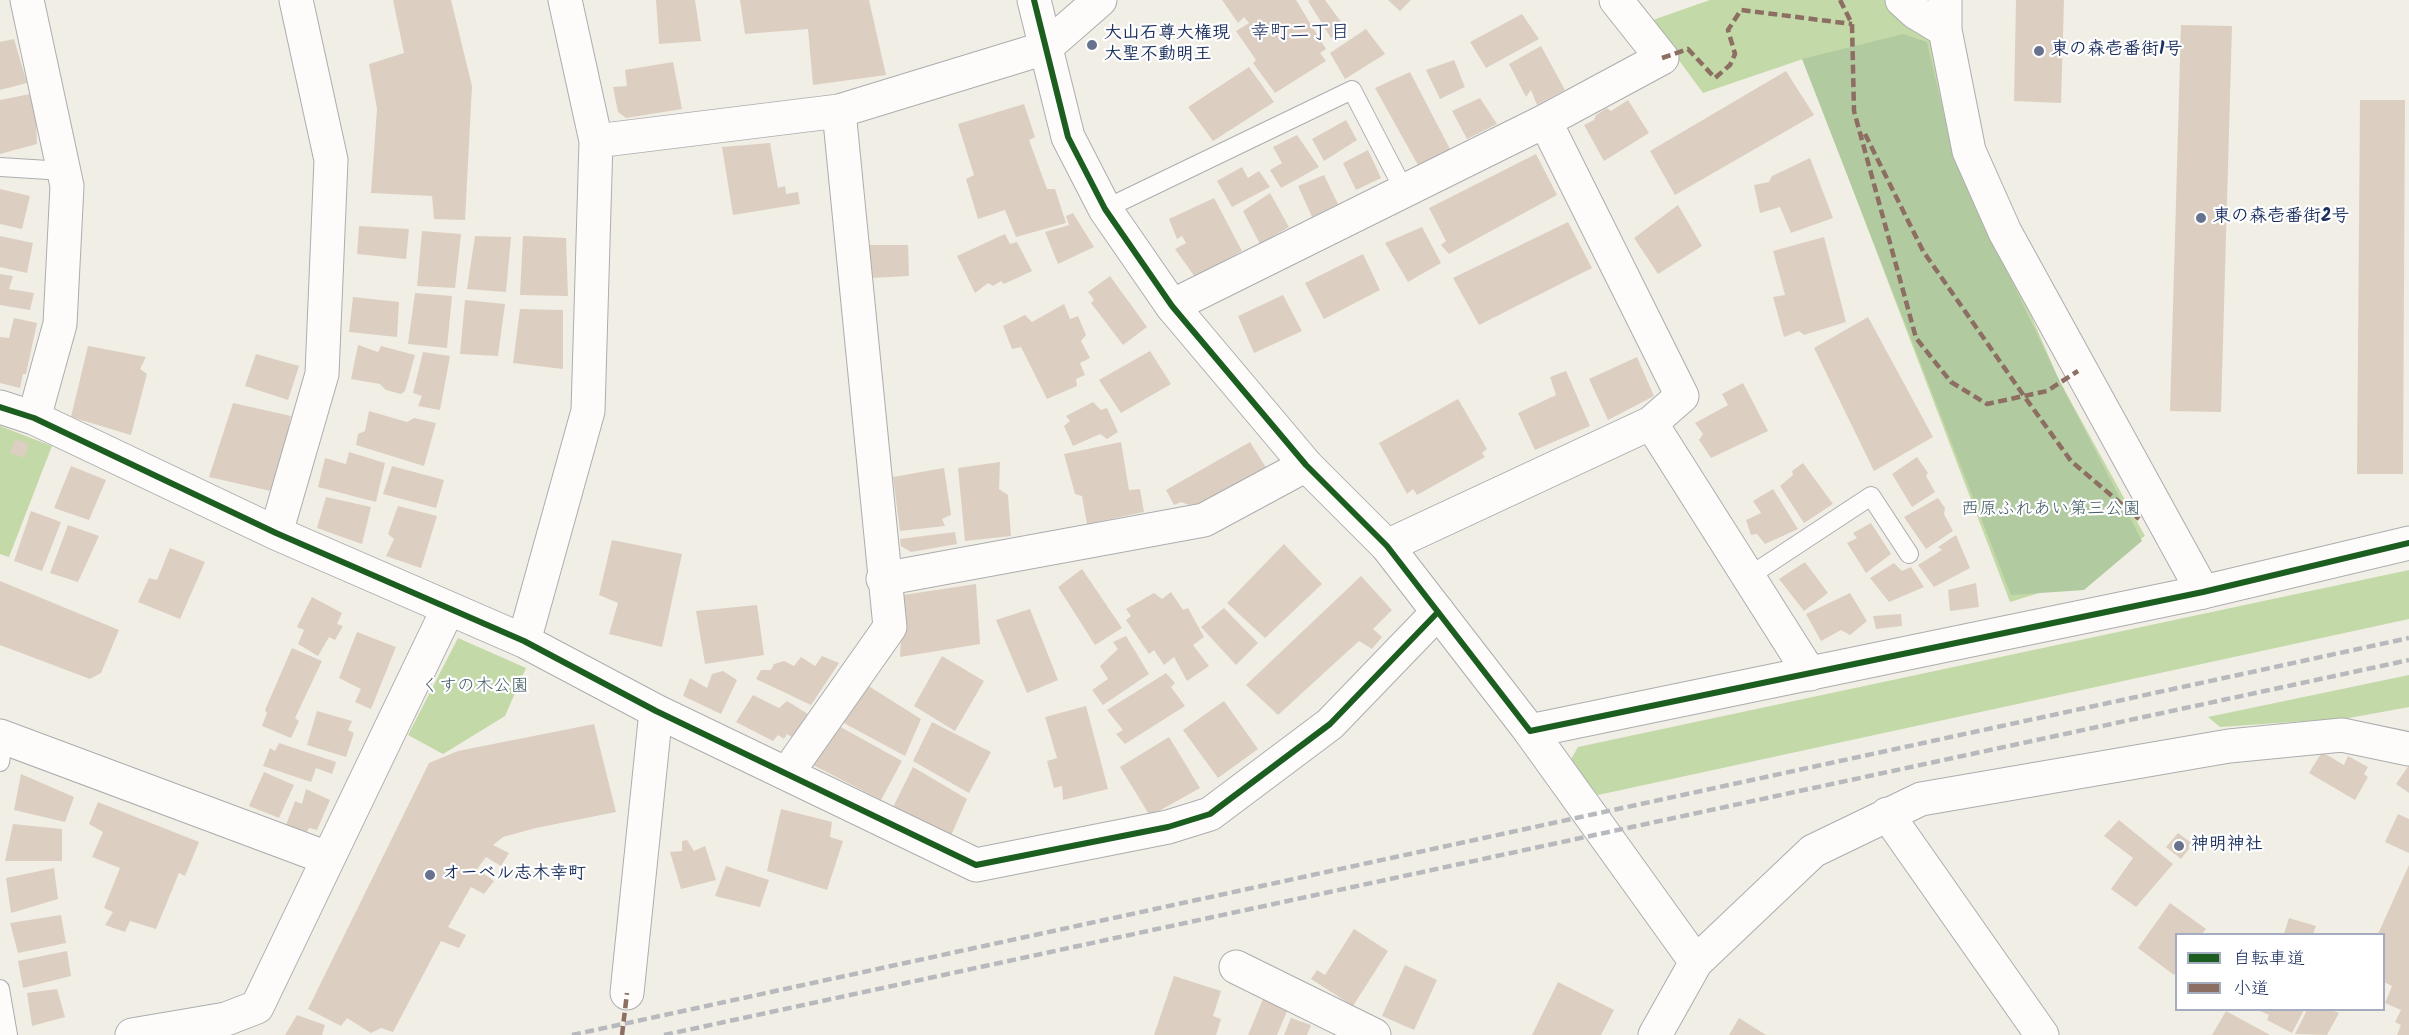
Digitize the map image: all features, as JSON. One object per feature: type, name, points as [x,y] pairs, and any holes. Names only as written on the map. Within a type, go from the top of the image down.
[{"type":"street","points":[[27,0],[68,186],[60,324],[34,418]]},
{"type":"street","points":[[276,533],[322,374],[331,160],[296,0]]},
{"type":"street","points":[[524,640],[588,411],[596,141],[565,0]]},
{"type":"street","points":[[1034,0],[1068,137],[1105,209],[1172,306],[1306,465],[1387,546],[1530,731],[1696,962]]},
{"type":"street","points":[[596,141],[839,111],[1045,48],[1100,0]]},
{"type":"street","points":[[1172,306],[1545,121],[1662,58],[1616,0]]},
{"type":"street","points":[[1902,0],[1915,12],[1945,15],[1969,151],[2005,232],[2078,371],[2203,592]]},
{"type":"street","points":[[788,772],[890,627],[883,579],[839,111]]},
{"type":"street","points":[[1387,546],[1651,423],[1682,396],[1545,121]]},
{"type":"street","points":[[0,407],[34,418],[276,533],[524,640],[656,711],[788,772],[976,865],[1168,827],[1210,814],[1330,724],[1438,612]]},
{"type":"street","points":[[1651,423],[1810,674]]},
{"type":"street","points":[[883,579],[1204,520],[1306,465]]},
{"type":"street","points":[[1530,731],[2203,592],[2409,543]]},
{"type":"street","points":[[132,1035],[226,1019],[256,1006],[448,609]]},
{"type":"street","points":[[627,993],[656,711]]},
{"type":"street","points":[[1654,1035],[1696,962],[1813,851],[1921,799],[2229,746],[2342,735],[2409,749]]},
{"type":"street","points":[[1,745],[327,858]]},
{"type":"street","points":[[1887,814],[2042,1035]]},
{"type":"street","points":[[1236,967],[1365,1033]]},
{"type":"lane","points":[[1105,209],[1352,90],[1404,190]]},
{"type":"lane","points":[[0,167],[64,171]]},
{"type":"lane","points":[[1748,577],[1870,496],[1909,554]]},
{"type":"lane","points":[[0,989],[8,1035]]},
{"type":"green space","name":"西原ふれあい第三公園","points":[[1710,0],[1887,0],[1932,39],[1961,154],[2059,380],[2145,536],[2081,580],[2010,602],[1803,59],[1703,93],[1650,21]]},
{"type":"green space","name":"西原ふれあい第三公園","points":[[1903,34],[1927,42],[1955,162],[2059,380],[2142,541],[2084,590],[2011,595],[1802,59]]},
{"type":"green space","points":[[0,426],[52,446],[9,557],[0,554]]},
{"type":"green space","points":[[2409,570],[2409,619],[1598,795],[1570,761],[1578,747]]},
{"type":"green space","name":"くすの木公園","points":[[458,638],[526,668],[505,716],[443,754],[408,735]]},
{"type":"green space","points":[[2409,675],[2409,707],[2349,718],[2220,727],[2208,717]]},
{"type":"building","points":[[393,0],[451,0],[472,86],[465,220],[434,219],[432,196],[371,193],[377,109],[369,64],[404,53]]},
{"type":"building","points":[[656,0],[695,0],[701,41],[659,44]]},
{"type":"building","points":[[740,0],[869,0],[886,75],[813,85],[808,29],[745,34]]},
{"type":"building","points":[[1222,0],[1296,0],[1326,49],[1320,53],[1326,61],[1275,93],[1253,63],[1256,60],[1236,31],[1249,23],[1244,17],[1238,23]]},
{"type":"building","points":[[1325,0],[1347,30],[1331,38],[1308,1]]},
{"type":"building","points":[[1388,0],[1411,0],[1400,11]]},
{"type":"building","name":"東の森壱番街1号","points":[[2016,0],[2064,0],[2061,103],[2014,101]]},
{"type":"building","points":[[1522,14],[1539,39],[1486,68],[1470,42]]},
{"type":"building","name":"東の森壱番街2号","points":[[2181,25],[2232,26],[2221,412],[2170,411]]},
{"type":"building","points":[[1366,29],[1385,54],[1345,79],[1330,53]]},
{"type":"building","points":[[14,39],[27,83],[0,90],[0,42]]},
{"type":"building","points":[[1541,46],[1565,90],[1537,105],[1531,90],[1526,97],[1509,64]]},
{"type":"building","points":[[1454,60],[1465,87],[1440,99],[1426,70]]},
{"type":"building","points":[[673,62],[682,109],[626,118],[618,112],[613,87],[627,86],[625,70]]},
{"type":"building","points":[[1249,67],[1274,102],[1213,141],[1188,107]]},
{"type":"building","points":[[1786,71],[1814,115],[1675,195],[1650,151]]},
{"type":"building","points":[[1410,72],[1450,149],[1419,167],[1375,88]]},
{"type":"building","points":[[35,93],[37,144],[0,154],[0,100]]},
{"type":"building","points":[[1480,98],[1497,124],[1467,139],[1452,111]]},
{"type":"building","points":[[1628,100],[1649,133],[1604,161],[1584,125],[1594,120],[1596,115],[1607,108],[1611,111]]},
{"type":"building","points":[[2360,100],[2405,100],[2403,474],[2357,474]]},
{"type":"building","points":[[1024,104],[1035,137],[1029,140],[1047,189],[1055,189],[1066,223],[1016,237],[1005,210],[978,219],[966,179],[974,175],[958,124]]},
{"type":"building","points":[[1346,120],[1357,140],[1324,161],[1312,139]]},
{"type":"building","points":[[1297,135],[1319,167],[1281,188],[1270,170],[1282,163],[1273,147]]},
{"type":"building","points":[[770,143],[778,188],[785,186],[786,194],[798,192],[800,204],[733,215],[722,147]]},
{"type":"building","points":[[1368,150],[1381,178],[1356,190],[1343,163]]},
{"type":"building","points":[[1536,154],[1557,195],[1449,254],[1441,245],[1446,241],[1429,208]]},
{"type":"building","points":[[1810,158],[1833,218],[1791,233],[1780,207],[1760,213],[1754,185],[1769,182],[1772,176]]},
{"type":"building","points":[[1242,167],[1248,178],[1259,171],[1270,187],[1232,207],[1217,181]]},
{"type":"building","points":[[1324,175],[1338,204],[1312,217],[1298,186]]},
{"type":"building","points":[[0,189],[30,196],[22,229],[0,224]]},
{"type":"building","points":[[1270,193],[1289,227],[1260,244],[1243,211]]},
{"type":"building","points":[[1214,198],[1242,251],[1195,277],[1175,249],[1186,243],[1182,236],[1177,239],[1169,219]]},
{"type":"building","points":[[1678,205],[1702,246],[1658,274],[1634,238]]},
{"type":"building","points":[[1073,213],[1094,247],[1058,264],[1045,232],[1069,225],[1066,216]]},
{"type":"building","points":[[1568,222],[1592,268],[1479,325],[1453,278]]},
{"type":"building","points":[[359,226],[409,229],[406,259],[357,254]]},
{"type":"building","points":[[1422,227],[1441,263],[1408,282],[1385,243]]},
{"type":"building","points":[[422,231],[461,234],[455,288],[417,286]]},
{"type":"building","points":[[1005,234],[1010,244],[1017,242],[1032,271],[1004,284],[1001,281],[993,286],[988,283],[975,293],[957,256]]},
{"type":"building","points":[[0,236],[33,243],[27,273],[0,267]]},
{"type":"building","points":[[475,236],[511,237],[506,292],[467,289]]},
{"type":"building","points":[[523,236],[566,238],[568,296],[520,295]]},
{"type":"building","points":[[1824,237],[1846,322],[1804,335],[1799,331],[1784,337],[1773,297],[1785,295],[1773,251]]},
{"type":"building","points":[[867,245],[908,245],[909,276],[870,278]]},
{"type":"building","points":[[1363,254],[1380,290],[1324,319],[1305,283]]},
{"type":"building","points":[[0,274],[13,276],[9,289],[34,293],[30,310],[0,305]]},
{"type":"building","points":[[1110,276],[1147,327],[1123,345],[1091,303],[1094,300],[1088,292]]},
{"type":"building","points":[[415,293],[452,296],[447,348],[408,344]]},
{"type":"building","points":[[1283,295],[1302,331],[1254,353],[1238,316]]},
{"type":"building","points":[[353,297],[399,302],[397,337],[349,332]]},
{"type":"building","points":[[465,300],[505,304],[498,356],[460,354]]},
{"type":"building","points":[[1064,304],[1070,319],[1078,316],[1086,335],[1081,341],[1090,358],[1080,363],[1085,375],[1076,379],[1077,386],[1047,399],[1021,347],[1012,349],[1003,326],[1025,315],[1032,322]]},
{"type":"building","points":[[520,309],[563,310],[563,369],[513,363]]},
{"type":"building","points":[[1868,317],[1933,437],[1874,471],[1814,348]]},
{"type":"building","points":[[14,318],[37,323],[26,374],[23,374],[20,388],[0,383],[0,337],[9,338]]},
{"type":"building","points":[[358,345],[378,352],[381,346],[415,355],[405,391],[401,394],[386,390],[380,384],[351,379]]},
{"type":"building","points":[[88,346],[146,357],[140,369],[147,374],[131,435],[71,417]]},
{"type":"building","points":[[1150,351],[1171,384],[1121,413],[1099,380]]},
{"type":"building","points":[[423,352],[450,356],[440,410],[418,406],[422,396],[413,393]]},
{"type":"building","points":[[256,354],[299,366],[288,400],[245,386]]},
{"type":"building","points":[[1637,357],[1654,396],[1608,420],[1589,379]]},
{"type":"building","points":[[1566,371],[1590,426],[1535,450],[1518,413],[1556,395],[1550,377]]},
{"type":"building","points":[[1743,383],[1768,431],[1711,458],[1699,440],[1703,434],[1695,423],[1728,405],[1722,394]]},
{"type":"building","points":[[1458,399],[1487,449],[1482,453],[1485,457],[1417,495],[1413,489],[1407,494],[1379,443]]},
{"type":"building","points":[[1093,402],[1101,410],[1107,408],[1118,432],[1107,439],[1100,434],[1073,446],[1064,426],[1070,421],[1066,416]]},
{"type":"building","points":[[233,403],[291,416],[275,492],[209,477]]},
{"type":"building","points":[[369,411],[407,422],[414,418],[436,423],[424,466],[356,445],[358,434],[365,431]]},
{"type":"building","points":[[15,439],[29,444],[24,458],[10,453]]},
{"type":"building","points":[[1121,442],[1129,490],[1140,489],[1144,512],[1087,524],[1082,496],[1075,494],[1064,454]]},
{"type":"building","points":[[1250,442],[1267,469],[1207,503],[1189,505],[1181,502],[1174,505],[1166,490]]},
{"type":"building","points":[[349,452],[385,463],[376,502],[318,487],[325,458],[346,464]]},
{"type":"building","points":[[1917,457],[1928,473],[1926,476],[1935,492],[1912,507],[1892,474]]},
{"type":"building","points":[[1000,462],[999,489],[1008,495],[1011,536],[965,541],[958,468]]},
{"type":"building","points":[[1803,463],[1833,504],[1804,523],[1780,486],[1793,475],[1792,471]]},
{"type":"building","points":[[71,466],[106,480],[89,520],[54,508]]},
{"type":"building","points":[[392,466],[444,480],[436,508],[383,494]]},
{"type":"building","points":[[944,468],[951,515],[942,519],[945,526],[900,531],[893,477]]},
{"type":"building","points":[[1773,489],[1798,529],[1765,544],[1757,534],[1751,535],[1746,520],[1761,513],[1753,501]]},
{"type":"building","points":[[326,497],[371,507],[362,544],[317,528]]},
{"type":"building","points":[[1938,498],[1945,508],[1944,514],[1953,531],[1926,549],[1904,517]]},
{"type":"building","points":[[398,506],[437,516],[421,568],[386,556],[394,539],[388,534]]},
{"type":"building","points":[[31,511],[61,522],[42,571],[14,561]]},
{"type":"building","points":[[1871,523],[1891,554],[1866,573],[1847,543],[1857,538],[1853,533]]},
{"type":"building","points":[[68,525],[99,536],[78,582],[50,573]]},
{"type":"building","points":[[955,532],[957,544],[911,552],[901,546],[900,539]]},
{"type":"building","points":[[1956,535],[1970,568],[1934,587],[1918,565],[1942,550],[1938,547]]},
{"type":"building","points":[[612,540],[682,554],[662,647],[609,634],[618,603],[599,595]]},
{"type":"building","points":[[1284,544],[1322,584],[1265,638],[1227,603]]},
{"type":"building","points":[[170,548],[205,562],[180,619],[138,602],[149,578],[157,580]]},
{"type":"building","points":[[1805,562],[1828,593],[1804,611],[1779,579]]},
{"type":"building","points":[[1894,563],[1902,571],[1911,567],[1924,587],[1889,602],[1870,578]]},
{"type":"building","points":[[1082,569],[1122,628],[1095,645],[1058,587]]},
{"type":"building","points":[[1361,576],[1392,610],[1373,629],[1382,637],[1372,649],[1359,641],[1278,715],[1246,685]]},
{"type":"building","points":[[0,581],[119,630],[101,673],[90,679],[0,645]]},
{"type":"building","points":[[1976,583],[1979,607],[1950,611],[1948,590]]},
{"type":"building","points":[[976,584],[980,644],[900,657],[903,595]]},
{"type":"building","points":[[1171,592],[1183,610],[1188,608],[1204,637],[1193,645],[1209,666],[1187,681],[1174,657],[1164,665],[1154,650],[1149,654],[1126,620],[1131,616],[1126,609],[1154,593],[1162,599]]},
{"type":"building","points":[[1850,593],[1867,621],[1850,635],[1841,630],[1821,641],[1806,614]]},
{"type":"building","points":[[312,597],[342,613],[337,624],[343,626],[335,640],[329,637],[318,656],[298,644],[304,630],[297,627]]},
{"type":"building","points":[[757,605],[764,655],[705,664],[696,611]]},
{"type":"building","points":[[1224,608],[1258,643],[1236,665],[1201,627]]},
{"type":"building","points":[[1030,609],[1058,680],[1027,693],[996,620]]},
{"type":"building","points":[[1901,614],[1902,626],[1876,629],[1873,616]]},
{"type":"building","points":[[357,632],[396,647],[371,709],[355,702],[361,689],[339,678]]},
{"type":"building","points":[[1126,636],[1149,674],[1103,705],[1092,690],[1108,679],[1100,666],[1118,649],[1113,642]]},
{"type":"building","points":[[292,648],[322,661],[295,718],[299,721],[291,738],[262,726],[267,713],[265,710]]},
{"type":"building","points":[[822,656],[839,663],[811,705],[756,679],[761,670],[771,670],[774,664],[784,661],[794,666],[801,657],[815,666]]},
{"type":"building","points":[[942,656],[984,681],[955,731],[914,706]]},
{"type":"building","points":[[723,671],[737,680],[721,714],[683,696],[690,678],[707,688],[712,674]]},
{"type":"building","points":[[1166,673],[1175,683],[1171,687],[1185,706],[1125,744],[1116,734],[1123,730],[1107,710]]},
{"type":"building","points":[[867,685],[921,719],[905,756],[842,722]]},
{"type":"building","points":[[753,695],[779,708],[787,701],[808,714],[793,738],[787,734],[784,739],[778,735],[773,741],[736,722]]},
{"type":"building","points":[[1224,701],[1258,749],[1218,778],[1183,730]]},
{"type":"building","points":[[1086,706],[1108,789],[1063,800],[1062,786],[1054,788],[1047,761],[1057,758],[1045,717]]},
{"type":"building","points":[[317,711],[352,721],[348,730],[354,733],[346,757],[307,745]]},
{"type":"building","points":[[932,722],[991,752],[969,793],[913,761]]},
{"type":"building","name":"オーベル志木幸町","points":[[594,724],[616,812],[536,828],[503,837],[493,845],[509,853],[501,866],[486,857],[477,869],[494,881],[484,894],[471,887],[448,927],[466,935],[459,948],[441,941],[393,1032],[381,1028],[371,1033],[347,1018],[341,1026],[308,1009],[429,763],[458,751]]},
{"type":"building","points":[[837,725],[902,761],[881,800],[811,764]]},
{"type":"building","points":[[1169,737],[1200,788],[1150,816],[1120,767]]},
{"type":"building","points":[[279,743],[336,762],[332,774],[316,768],[311,782],[263,766],[270,748],[275,751]]},
{"type":"building","points":[[2322,752],[2344,765],[2348,756],[2368,767],[2364,774],[2368,777],[2355,800],[2309,773]]},
{"type":"building","points":[[2409,765],[2409,793],[2396,784]]},
{"type":"building","points":[[913,767],[967,799],[950,838],[893,807]]},
{"type":"building","points":[[264,772],[294,785],[279,818],[249,806]]},
{"type":"building","points":[[21,774],[74,797],[65,822],[14,810]]},
{"type":"building","points":[[306,789],[330,800],[317,830],[309,828],[307,832],[286,825],[295,801],[302,804]]},
{"type":"building","points":[[98,802],[199,842],[185,876],[179,873],[156,929],[130,921],[125,932],[105,925],[113,912],[104,908],[120,868],[92,857],[103,832],[89,824]]},
{"type":"building","points":[[781,809],[832,822],[830,837],[843,841],[827,890],[767,871]]},
{"type":"building","points":[[2398,814],[2409,819],[2409,853],[2385,842]]},
{"type":"building","points":[[2119,820],[2173,864],[2136,907],[2111,889],[2133,858],[2104,836]]},
{"type":"building","points":[[13,824],[62,829],[62,861],[5,861]]},
{"type":"building","name":"神明神社","points":[[2178,833],[2193,844],[2181,859],[2166,847]]},
{"type":"building","points":[[687,840],[694,851],[705,846],[716,880],[681,889],[670,852],[682,851],[682,841]]},
{"type":"building","points":[[2409,865],[2409,1035],[2397,1035],[2401,1025],[2395,1022],[2401,1010],[2385,1003],[2392,986],[2385,982],[2385,933],[2378,933]]},
{"type":"building","points":[[726,866],[769,880],[760,907],[715,896]]},
{"type":"building","points":[[54,868],[58,899],[11,913],[6,878]]},
{"type":"building","points":[[2170,903],[2206,929],[2203,933],[2175,933],[2174,975],[2138,948]]},
{"type":"building","points":[[61,915],[66,943],[18,953],[10,923]]},
{"type":"building","points":[[2289,918],[2316,926],[2313,933],[2284,933]]},
{"type":"building","points":[[1354,929],[1388,951],[1353,1006],[1311,979],[1317,970],[1325,975]]},
{"type":"building","points":[[67,951],[71,976],[23,988],[18,961]]},
{"type":"building","points":[[1405,965],[1437,980],[1414,1030],[1382,1016]]},
{"type":"building","points":[[1174,976],[1221,991],[1213,1016],[1221,1019],[1216,1035],[1154,1035]]},
{"type":"building","points":[[1558,982],[1614,1010],[1601,1035],[1532,1035]]},
{"type":"building","points":[[57,989],[65,1017],[32,1026],[27,993]]},
{"type":"building","points":[[1263,999],[1288,1009],[1277,1035],[1248,1035]]},
{"type":"building","points":[[2226,1011],[2270,1035],[2212,1035]]},
{"type":"building","points":[[2260,1011],[2303,1011],[2292,1033],[2267,1020],[2269,1015]]},
{"type":"building","points":[[2306,1011],[2339,1013],[2327,1035],[2295,1034]]},
{"type":"building","points":[[297,1015],[325,1025],[322,1035],[285,1035]]},
{"type":"building","points":[[1291,1018],[1311,1025],[1307,1035],[1284,1035]]},
{"type":"building","points":[[1739,1018],[1766,1035],[1729,1035]]},
{"type":"railway","points":[[572,1035],[2409,638]]},
{"type":"railway","points":[[664,1035],[2409,660]]},
{"type":"marked path","points":[[1840,0],[1852,24],[1854,111],[1916,338],[1951,382],[1987,404],[2047,391],[2078,371]]},
{"type":"marked path","points":[[1662,58],[1688,49],[1715,78],[1730,65],[1735,54],[1728,30],[1741,10],[1852,24]]},
{"type":"marked path","points":[[1865,134],[1923,251],[2024,396],[2071,461],[2139,519]]},
{"type":"marked path","points":[[622,1035],[627,993]]},
{"type":"cycle path","points":[[1034,0],[1068,137],[1105,209],[1172,306],[1306,465],[1387,546],[1530,731],[2203,592],[2409,543]]},
{"type":"cycle path","points":[[0,407],[34,418],[276,533],[524,641],[656,711],[976,865],[1168,827],[1210,814],[1330,724],[1438,612]]},
{"type":"place","name":"大山石尊大権現 大聖不動明王","points":[[1092,45]]},
{"type":"place","name":"東の森壱番街1号","points":[[2039,51]]},
{"type":"place","name":"東の森壱番街2号","points":[[2201,218]]},
{"type":"place","name":"神明神社","points":[[2179,846]]},
{"type":"place","name":"オーベル志木幸町","points":[[430,875]]},
{"type":"district","name":"幸町二丁目","points":[[1300,35]]}]
